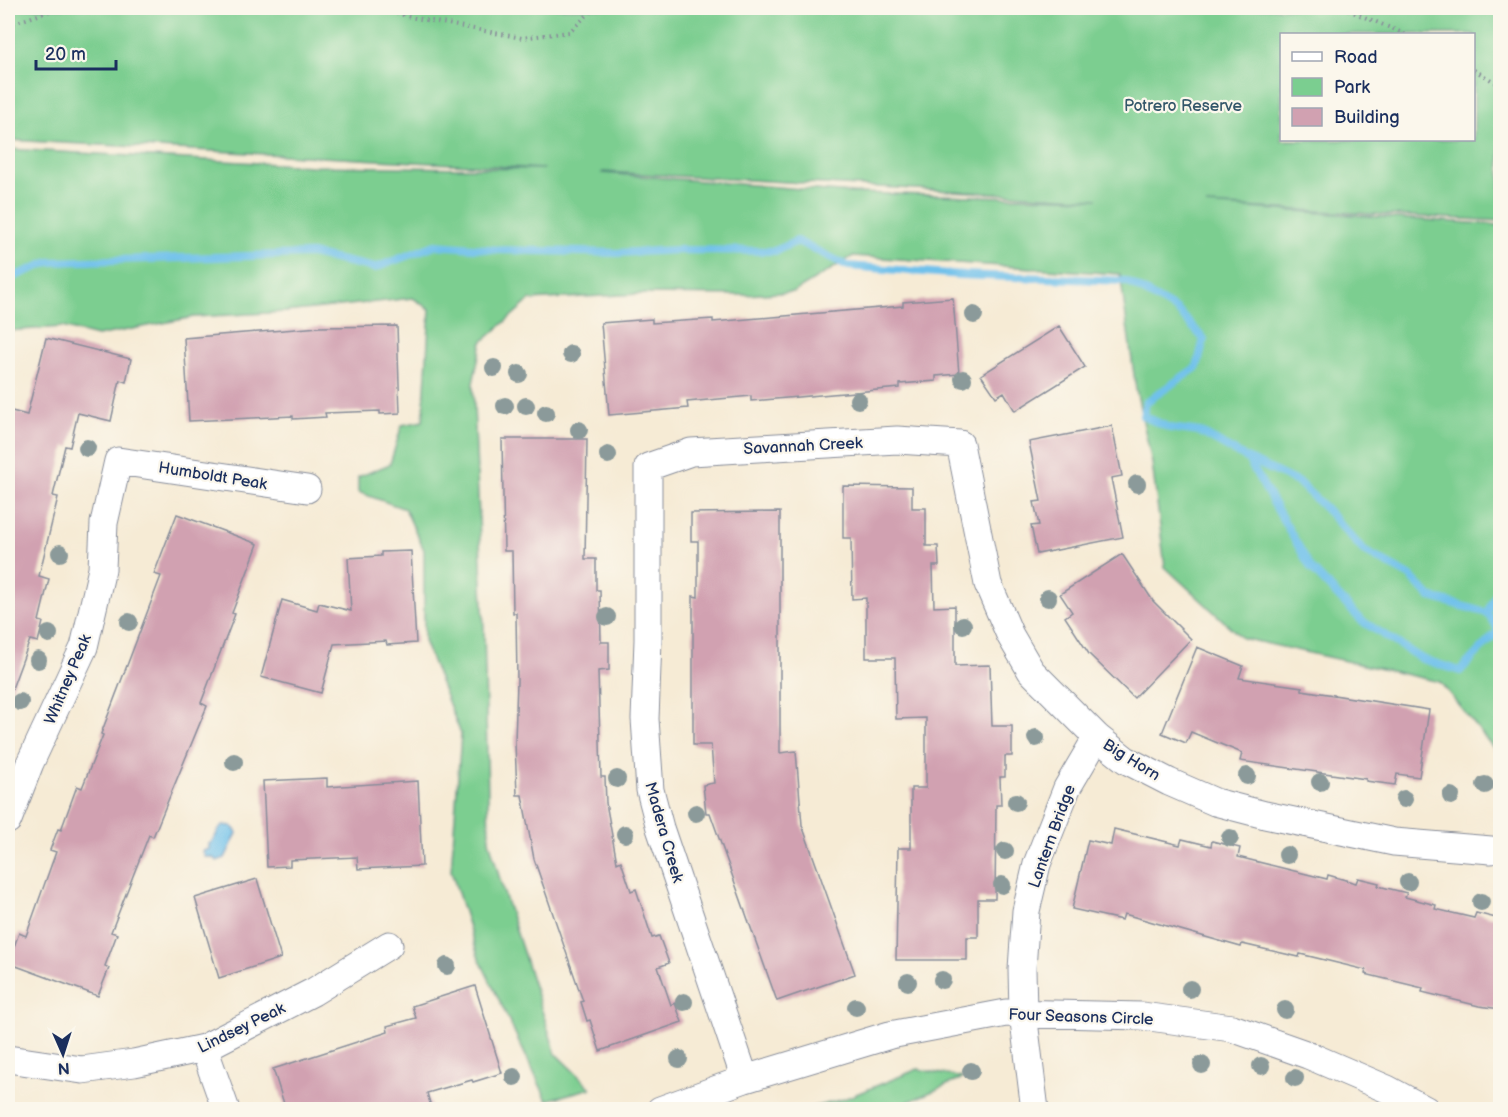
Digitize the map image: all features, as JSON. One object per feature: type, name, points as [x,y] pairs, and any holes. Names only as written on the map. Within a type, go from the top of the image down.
[{"type":"street","name":"Savannah Creek","points":[[648,467],[691,452],[897,440],[960,444]]},
{"type":"street","name":"Big Horn","points":[[960,444],[988,584],[1010,635],[1031,671],[1096,737],[1126,760],[1215,802],[1395,842],[1491,850]]},
{"type":"street","name":"Humboldt Peak","points":[[118,461],[307,489]]},
{"type":"street","name":"Whitney Peak","points":[[8,820],[30,763],[84,647],[102,570],[104,523],[118,461]]},
{"type":"street","name":"Madera Creek","points":[[648,467],[648,639],[645,719],[650,790],[660,828],[745,1079]]},
{"type":"street","name":"Lantern Bridge","points":[[1035,1110],[1023,1013],[1022,969],[1026,911],[1037,864],[1067,788],[1096,737]]},
{"type":"street","name":"Lindsey Peak","points":[[8,1059],[82,1070],[134,1063],[204,1048],[313,992],[389,945]]},
{"type":"street","name":"Four Seasons Circle","points":[[660,1110],[745,1079],[890,1035],[1006,1013],[1142,1016],[1232,1028],[1308,1055],[1387,1089],[1426,1110]]},
{"type":"street","points":[[204,1048],[226,1110]]},
{"type":"path","points":[[8,25],[59,8]]},
{"type":"path","points":[[379,8],[410,17],[522,38],[569,32],[595,8]]},
{"type":"path","points":[[1343,8],[1403,33]]},
{"type":"path","points":[[1475,71],[1500,85]]},
{"type":"green space","name":"Potrero Reserve","points":[[8,8],[1500,8],[1500,221],[1206,205],[1500,225],[1500,756],[1440,682],[1242,638],[1165,567],[1152,463],[1136,389],[1120,274],[853,256],[794,292],[745,295],[639,294],[530,300],[482,342],[473,383],[484,629],[489,840],[556,1054],[591,1088],[547,1100],[478,956],[451,871],[461,734],[424,641],[424,550],[405,509],[358,492],[358,477],[390,464],[402,425],[423,421],[430,309],[413,298],[285,312],[194,317],[97,336],[62,327],[8,331],[8,149],[312,166],[544,169],[8,140]],"holes":[[[603,172],[1098,199],[853,193]]]},
{"type":"green space","points":[[918,1069],[963,1078],[892,1109],[806,1109],[844,1099]]},
{"type":"water","points":[[223,825],[232,826],[237,833],[225,858],[217,861],[212,857],[205,857],[203,851],[209,849],[209,844]]},
{"type":"building","points":[[953,298],[959,374],[936,376],[936,381],[900,384],[900,388],[751,401],[751,396],[687,402],[688,408],[609,415],[601,323],[652,319],[652,323],[713,319],[713,322],[903,306],[903,302]]},
{"type":"building","points":[[397,326],[400,413],[380,414],[380,411],[325,413],[326,417],[293,419],[293,416],[189,421],[184,338],[320,327]]},
{"type":"building","points":[[1059,326],[1085,367],[1015,411],[1004,392],[996,397],[981,375]]},
{"type":"building","points":[[46,338],[131,359],[126,382],[120,380],[111,421],[78,413],[70,447],[65,446],[53,496],[58,497],[39,576],[49,579],[39,621],[43,622],[38,642],[30,640],[10,694],[8,694],[8,410],[27,415]]},
{"type":"building","points":[[1112,426],[1122,476],[1111,478],[1123,537],[1037,554],[1031,526],[1039,525],[1034,502],[1041,501],[1029,442]]},
{"type":"building","points":[[502,439],[587,439],[585,559],[596,559],[596,590],[600,590],[601,642],[609,642],[609,670],[598,671],[601,777],[605,777],[606,803],[617,863],[621,861],[631,891],[636,889],[652,938],[659,936],[669,963],[658,967],[671,1005],[675,1003],[682,1022],[600,1051],[590,1020],[587,1021],[581,1002],[583,1001],[534,859],[522,795],[517,795],[516,613],[513,613],[512,551],[504,551]]},
{"type":"building","points":[[843,486],[912,487],[912,508],[926,508],[926,546],[938,546],[939,566],[933,566],[934,607],[955,606],[955,666],[990,665],[992,726],[1012,726],[1012,756],[1005,756],[1005,777],[1000,777],[1001,805],[996,805],[995,899],[978,899],[978,937],[967,937],[967,960],[896,960],[898,848],[911,848],[911,788],[926,788],[926,718],[896,719],[895,658],[866,658],[866,598],[852,599],[851,538],[843,538]]},
{"type":"building","points":[[780,512],[780,753],[796,751],[802,825],[855,974],[777,1001],[710,813],[706,813],[703,785],[714,783],[711,745],[693,745],[693,596],[698,597],[698,541],[691,541],[691,513]]},
{"type":"building","points":[[177,514],[258,544],[232,613],[235,614],[201,703],[207,706],[153,837],[149,835],[111,932],[117,934],[105,966],[109,968],[98,996],[8,963],[19,933],[26,936],[56,852],[50,850],[58,829],[61,830],[77,786],[82,788],[103,735],[101,734],[161,576],[154,574]]},
{"type":"building","points":[[411,551],[416,643],[387,645],[386,641],[334,644],[321,693],[261,677],[282,600],[317,610],[319,603],[351,611],[348,558],[381,556],[381,552]]},
{"type":"building","points":[[1122,554],[1153,601],[1191,639],[1134,698],[1089,654],[1065,617],[1072,612],[1060,594]]},
{"type":"building","points":[[1197,647],[1243,666],[1239,678],[1429,710],[1419,777],[1397,774],[1395,785],[1240,761],[1242,753],[1191,732],[1186,743],[1162,733]]},
{"type":"building","points":[[327,778],[327,787],[418,781],[422,866],[358,869],[357,857],[290,860],[290,866],[267,867],[263,781]]},
{"type":"building","points":[[1114,829],[1180,845],[1182,839],[1211,846],[1212,841],[1240,848],[1238,857],[1327,879],[1328,875],[1356,883],[1358,878],[1407,893],[1405,897],[1436,905],[1435,909],[1474,918],[1476,913],[1500,919],[1500,1009],[1422,992],[1423,988],[1365,974],[1366,970],[1300,954],[1299,957],[1242,944],[1241,947],[1124,914],[1122,920],[1072,909],[1088,840],[1111,845]]},
{"type":"building","points":[[257,879],[281,958],[219,978],[195,898]]},
{"type":"building","points":[[475,986],[502,1073],[427,1093],[432,1110],[286,1110],[273,1069],[388,1032],[387,1026],[416,1018],[412,1006]]},
{"type":"waterway","points":[[8,279],[49,262],[311,254],[375,268],[435,245],[500,250],[617,253],[679,250],[775,251],[797,241],[848,266],[962,275],[1126,281],[1177,310],[1204,339],[1197,367],[1146,402],[1143,416],[1170,428],[1200,432],[1248,459],[1311,568],[1362,621],[1422,659],[1460,671],[1499,630]]},
{"type":"waterway","points":[[1249,459],[1299,483],[1364,551],[1410,576],[1430,597],[1487,613]]},
{"type":"waterway","points":[[1500,586],[1487,613],[1500,632]]}]
